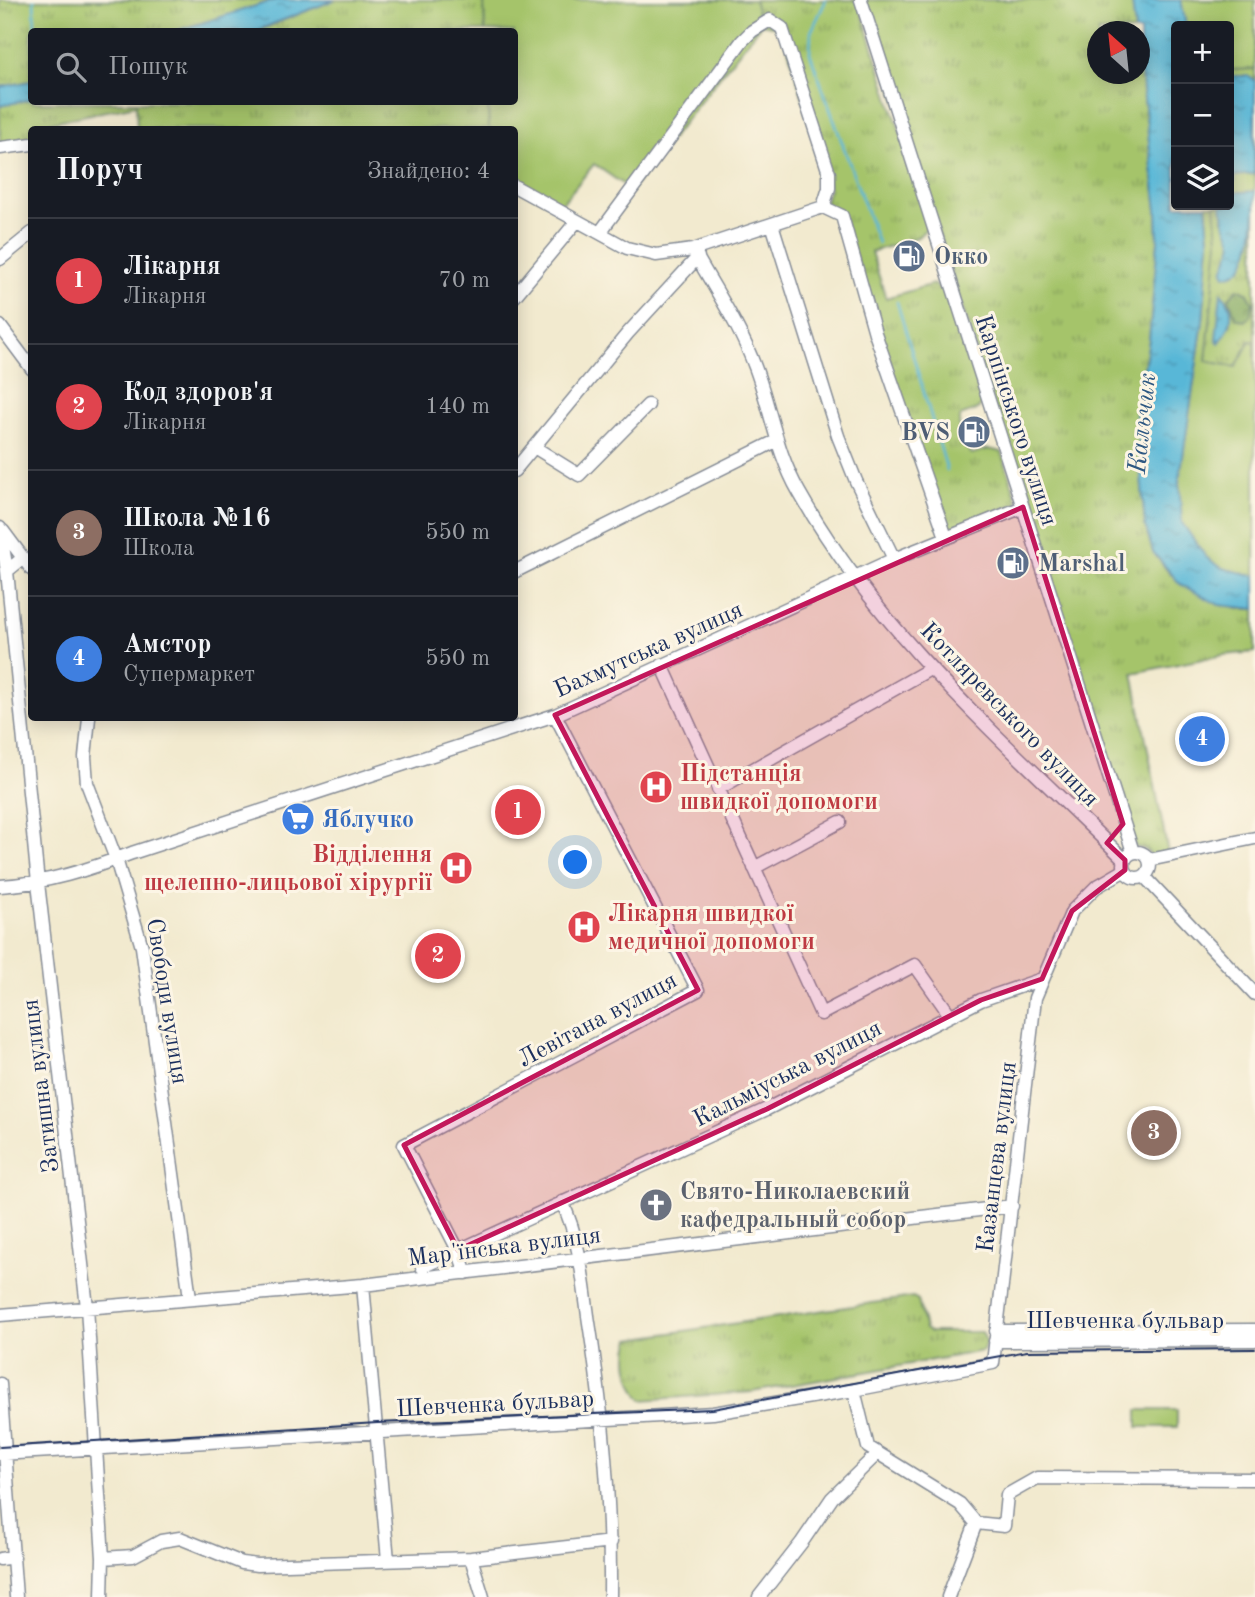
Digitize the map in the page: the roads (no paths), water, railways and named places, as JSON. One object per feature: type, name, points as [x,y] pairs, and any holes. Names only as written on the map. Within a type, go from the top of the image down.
[{"type":"street","name":"Карпінського вулиця","points":[[861,0],[1124,824],[1127,861]]},
{"type":"street","points":[[601,231],[742,41],[770,20],[782,28],[825,157],[829,188],[824,207]]},
{"type":"street","points":[[0,148],[28,144]]},
{"type":"street","points":[[518,188],[559,207],[577,221],[641,253],[656,255],[695,253],[824,207],[842,216],[875,333],[946,537]]},
{"type":"street","points":[[518,293],[577,221]]},
{"type":"street","points":[[772,224],[838,436],[856,481],[894,559]]},
{"type":"street","points":[[0,258],[28,236]]},
{"type":"street","points":[[518,466],[695,253]]},
{"type":"street","name":"Котляревського вулиця","points":[[695,253],[749,351],[776,441],[804,501],[855,578],[930,669],[1127,861]]},
{"type":"street","points":[[0,326],[28,364]]},
{"type":"street","points":[[534,447],[579,475],[648,405]]},
{"type":"street","points":[[518,570],[776,441]]},
{"type":"street","name":"Бахмутська вулиця","points":[[0,886],[38,883],[74,875],[555,715],[894,559],[1023,507]]},
{"type":"street","name":"Затишна вулиця","points":[[0,528],[23,558]]},
{"type":"street","name":"Затишна вулиця","points":[[0,528],[7,571],[38,883],[87,1307],[103,1558],[102,1597]]},
{"type":"street","points":[[7,571],[23,558],[28,565]]},
{"type":"street","points":[[662,665],[821,1014],[915,965],[950,1014]]},
{"type":"street","points":[[718,789],[930,669]]},
{"type":"street","name":"Левітана вулиця","points":[[466,1273],[458,1250],[404,1145],[698,990],[555,715]]},
{"type":"street","name":"Свободи вулиця","points":[[88,721],[85,757],[87,783],[116,859],[142,947],[190,1298]]},
{"type":"street","points":[[754,868],[840,822]]},
{"type":"street","name":"Котляревського вулиця","points":[[1102,838],[1116,835],[1124,824]]},
{"type":"street","points":[[1149,860],[1255,838]]},
{"type":"street","points":[[1042,979],[1072,911],[1127,861],[1142,853],[1149,860],[1149,869],[1143,876],[1131,877],[1127,861]]},
{"type":"street","points":[[1143,876],[1255,994]]},
{"type":"street","name":"Кальміуська вулиця","points":[[422,1267],[767,1110],[950,1014],[1024,982],[1042,979]]},
{"type":"street","name":"Казанцева вулиця","points":[[988,1364],[993,1363],[1035,998],[1042,979]]},
{"type":"street","points":[[562,1202],[579,1258],[604,1418],[611,1542],[610,1597]]},
{"type":"street","name":"Мар'їнська вулиця","points":[[0,1315],[363,1285],[1012,1206]]},
{"type":"street","points":[[363,1285],[388,1560]]},
{"type":"street","name":"Шевченка бульвар","points":[[996,1336],[1255,1329]]},
{"type":"street","name":"Шевченка бульвар","points":[[996,1336],[1255,1340]]},
{"type":"street","name":"Шевченка бульвар","points":[[3,1453],[713,1413],[988,1364]]},
{"type":"street","points":[[0,1384],[3,1453],[16,1597]]},
{"type":"street","points":[[854,1390],[868,1447],[876,1455],[962,1506],[975,1521],[1004,1526],[1007,1495],[1037,1478],[1255,1479]]},
{"type":"street","points":[[759,1597],[832,1498],[876,1455]]},
{"type":"street","points":[[948,1597],[975,1521]]},
{"type":"street","points":[[103,1558],[133,1556],[160,1541],[180,1538],[242,1563],[257,1565],[471,1558],[611,1542]]},
{"type":"street","points":[[0,1559],[14,1557]]},
{"type":"street","points":[[471,1558],[483,1597]]},
{"type":"water","points":[[275,0],[334,0],[263,28],[186,28]]},
{"type":"water","name":"Кальчик","points":[[1132,0],[1181,0],[1185,21],[1171,21],[1171,210],[1206,210],[1209,240],[1203,321],[1179,483],[1182,523],[1206,557],[1222,568],[1255,576],[1255,609],[1219,605],[1180,584],[1153,552],[1145,525],[1136,414],[1149,340],[1158,241],[1157,210],[1142,84],[1150,84],[1150,21],[1134,21]]},
{"type":"water","points":[[1234,76],[1248,76],[1255,81],[1254,174],[1235,176],[1235,181]]},
{"type":"water","points":[[28,82],[28,100],[0,106],[0,87]]},
{"type":"water","points":[[1255,191],[1253,229],[1248,256],[1242,266],[1235,273],[1225,275],[1223,271],[1233,244],[1223,210],[1234,210],[1234,193]]},
{"type":"water","points":[[1221,293],[1229,305],[1231,318],[1219,343],[1216,339]]},
{"type":"waterway","points":[[34,0],[35,28]]},
{"type":"waterway","points":[[826,0],[811,32],[810,53],[878,243]]},
{"type":"waterway","points":[[897,302],[947,470]]},
{"type":"tram line","points":[[0,1447],[377,1423],[713,1409],[1027,1351],[1255,1349]]},
{"type":"place","name":"Окко","points":[[909,256]]},
{"type":"place","name":"BVS","points":[[974,432]]},
{"type":"place","name":"Marshal","points":[[1013,563]]},
{"type":"place","name":"Амстор","points":[[1202,739]]},
{"type":"place","name":"Підстанція швидкої допомоги","points":[[656,787]]},
{"type":"place","name":"Лікарня","points":[[518,812]]},
{"type":"place","name":"Яблучко","points":[[298,819]]},
{"type":"place","name":"Відділення щелепно-лицьової хірургії","points":[[456,868]]},
{"type":"place","name":"Лікарня швидкої медичної допомоги","points":[[584,927]]},
{"type":"place","name":"Код здоров'я","points":[[438,956]]},
{"type":"place","name":"Школа №16","points":[[1154,1133]]},
{"type":"place","name":"Свято-Николаевский кафедральный собор","points":[[656,1205]]}]
